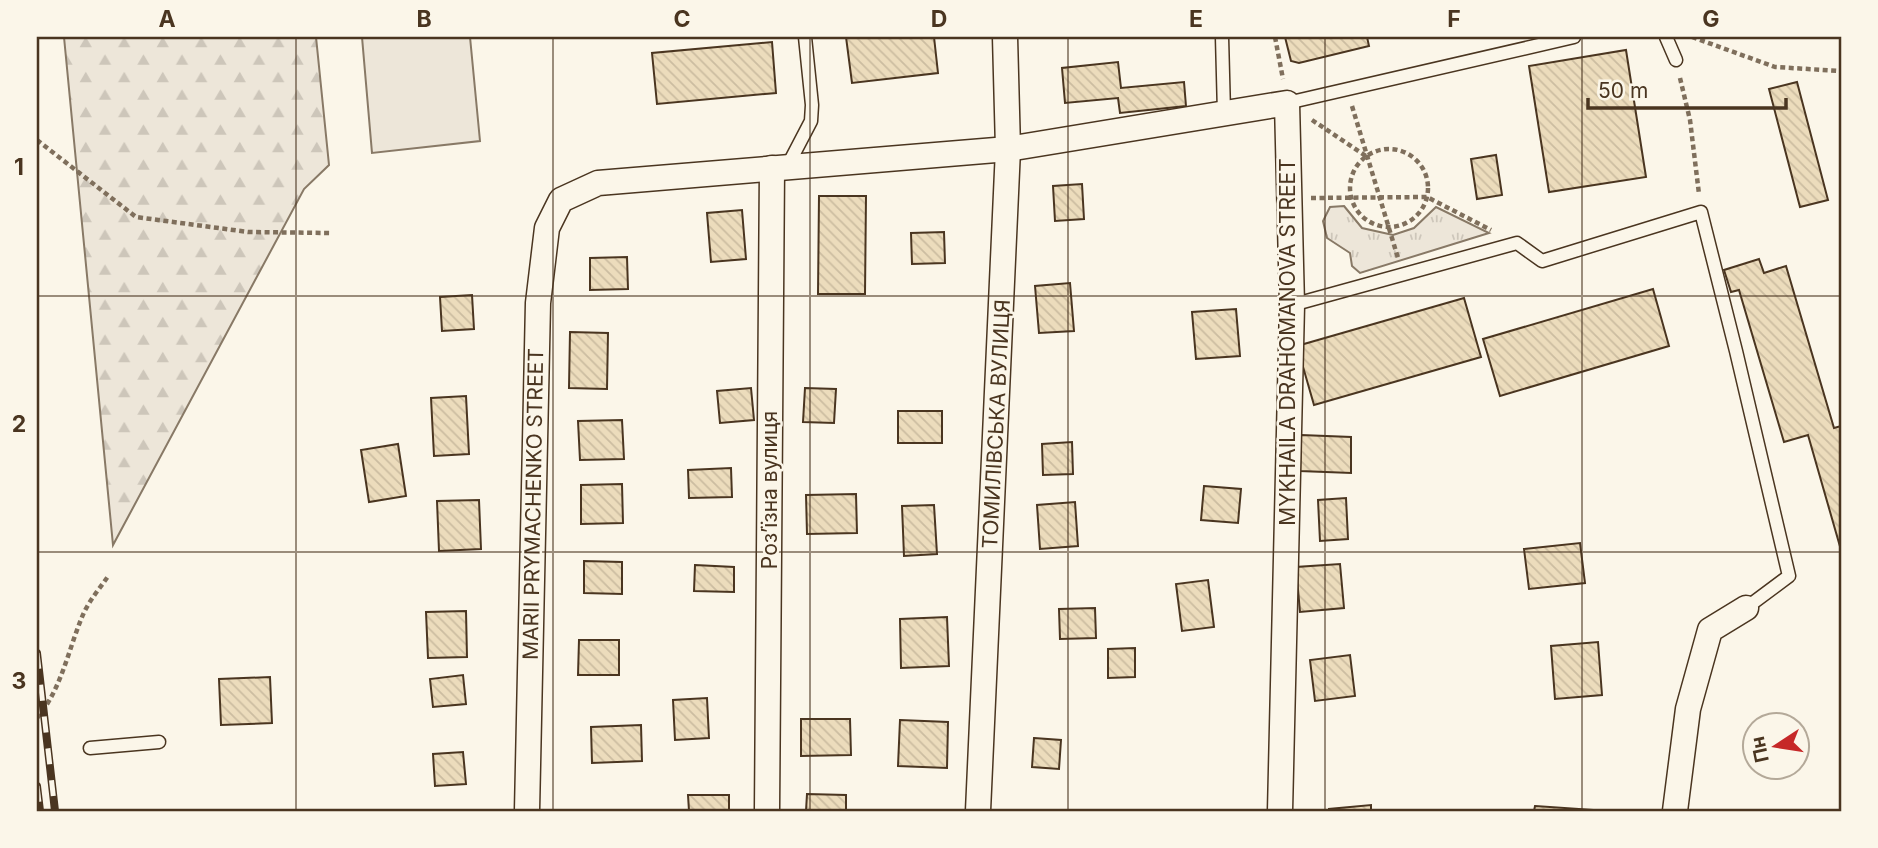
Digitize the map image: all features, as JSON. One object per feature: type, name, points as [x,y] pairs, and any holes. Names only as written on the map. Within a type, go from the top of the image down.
[{"type":"street","name":"ТОМИЛІВСЬКА ВУЛИЦЯ","points":[[978,811],[1008,149],[1005,37]]},
{"type":"street","points":[[779,168],[1008,149],[1287,103]]},
{"type":"street","name":"MYKHAILA DRAHOMANOVA STREET","points":[[1280,811],[1292,305],[1287,103]]},
{"type":"street","name":"MARII PRYMACHENKO STREET","points":[[527,811],[538,303],[547,228],[561,200],[598,183],[779,168]]},
{"type":"street","name":"Розʼїзна вулиця","points":[[767,811],[779,168]]},
{"type":"street","points":[[1675,811],[1688,709],[1710,630],[1746,608]]},
{"type":"lane","points":[[779,168],[811,121],[812,105],[805,37]]},
{"type":"lane","points":[[1222,37],[1224,113]]},
{"type":"lane","points":[[1287,103],[1574,37]]},
{"type":"lane","points":[[1666,37],[1676,60]]},
{"type":"lane","points":[[1292,305],[1517,243],[1542,261],[1701,212],[1789,576],[1746,608]]},
{"type":"lane","points":[[90,748],[159,742]]},
{"type":"path","points":[[1275,37],[1287,103],[1366,156]]},
{"type":"path","points":[[1692,37],[1775,67],[1841,71]]},
{"type":"path","points":[[1676,60],[1690,120],[1701,212]]},
{"type":"path","points":[[1347,89],[1404,276]]},
{"type":"path","points":[[37,140],[136,217],[248,232],[330,233]]},
{"type":"path","points":[[1379,150],[1405,152],[1416,160],[1424,171],[1428,184],[1427,197],[1413,220],[1388,228],[1376,225],[1365,219],[1357,209],[1352,198],[1352,175],[1366,156],[1379,150]]},
{"type":"path","points":[[1290,198],[1427,197],[1517,243]]},
{"type":"path","points":[[37,718],[65,665],[83,614],[109,575]]},
{"type":"green space","points":[[64,37],[316,37],[329,165],[304,189],[113,545]]},
{"type":"green space","points":[[362,37],[470,37],[480,141],[372,153]]},
{"type":"green space","points":[[1344,206],[1362,228],[1393,235],[1414,228],[1436,207],[1489,233],[1360,273],[1352,266],[1350,253],[1327,238],[1323,221],[1330,207]]},
{"type":"building","points":[[846,37],[934,37],[938,73],[852,83]]},
{"type":"building","points":[[1285,37],[1367,37],[1369,46],[1299,63],[1291,61]]},
{"type":"building","points":[[772,42],[776,93],[657,104],[652,53]]},
{"type":"building","points":[[1626,50],[1646,177],[1549,192],[1529,66]]},
{"type":"building","points":[[1118,62],[1121,88],[1184,82],[1186,106],[1120,113],[1118,98],[1065,103],[1062,68]]},
{"type":"building","points":[[1797,82],[1828,200],[1800,207],[1769,89]]},
{"type":"building","points":[[1496,155],[1502,195],[1477,199],[1471,159]]},
{"type":"building","points":[[1082,184],[1084,219],[1055,221],[1053,186]]},
{"type":"building","points":[[819,196],[866,196],[865,294],[818,294]]},
{"type":"building","points":[[742,210],[746,259],[711,262],[707,213]]},
{"type":"building","points":[[944,232],[945,263],[912,264],[911,233]]},
{"type":"building","points":[[627,257],[628,289],[590,290],[590,258]]},
{"type":"building","points":[[1759,259],[1764,273],[1786,266],[1834,428],[1841,426],[1841,550],[1808,435],[1784,442],[1739,290],[1731,292],[1724,270]]},
{"type":"building","points":[[1070,283],[1074,331],[1039,333],[1035,286]]},
{"type":"building","points":[[1653,289],[1669,346],[1500,396],[1483,339]]},
{"type":"building","points":[[472,295],[474,329],[442,331],[440,297]]},
{"type":"building","points":[[1464,298],[1481,357],[1314,405],[1297,346]]},
{"type":"building","points":[[1236,309],[1240,356],[1196,359],[1192,312]]},
{"type":"building","points":[[570,332],[608,333],[607,389],[569,388]]},
{"type":"building","points":[[751,388],[754,420],[720,423],[717,391]]},
{"type":"building","points":[[805,388],[836,389],[834,423],[803,422]]},
{"type":"building","points":[[466,396],[469,454],[434,456],[431,398]]},
{"type":"building","points":[[898,411],[942,411],[942,443],[898,443]]},
{"type":"building","points":[[622,420],[624,459],[580,460],[578,421]]},
{"type":"building","points":[[1301,435],[1351,437],[1351,473],[1300,471]]},
{"type":"building","points":[[1072,442],[1073,474],[1043,475],[1042,444]]},
{"type":"building","points":[[398,444],[406,496],[369,502],[361,450]]},
{"type":"building","points":[[731,468],[732,497],[689,498],[688,470]]},
{"type":"building","points":[[622,484],[623,523],[581,524],[581,485]]},
{"type":"building","points":[[1204,486],[1241,489],[1238,523],[1201,520]]},
{"type":"building","points":[[856,494],[857,533],[807,534],[806,495]]},
{"type":"building","points":[[1346,498],[1348,539],[1320,541],[1318,500]]},
{"type":"building","points":[[479,500],[481,549],[439,551],[437,501]]},
{"type":"building","points":[[1075,502],[1078,546],[1040,549],[1037,505]]},
{"type":"building","points":[[934,505],[937,554],[904,556],[902,506]]},
{"type":"building","points":[[1580,543],[1585,583],[1529,589],[1524,549]]},
{"type":"building","points":[[584,561],[622,562],[622,594],[584,593]]},
{"type":"building","points":[[1340,564],[1344,608],[1300,612],[1296,567]]},
{"type":"building","points":[[695,565],[734,567],[734,592],[694,591]]},
{"type":"building","points":[[1208,580],[1214,627],[1182,631],[1176,584]]},
{"type":"building","points":[[1095,608],[1096,638],[1060,639],[1059,609]]},
{"type":"building","points":[[466,611],[467,657],[428,658],[426,612]]},
{"type":"building","points":[[947,617],[949,666],[901,668],[900,619]]},
{"type":"building","points":[[579,640],[619,640],[619,675],[578,675]]},
{"type":"building","points":[[1598,642],[1602,695],[1555,699],[1551,646]]},
{"type":"building","points":[[1135,648],[1135,677],[1108,678],[1108,649]]},
{"type":"building","points":[[1350,655],[1355,696],[1315,701],[1310,660]]},
{"type":"building","points":[[463,675],[466,704],[433,707],[430,679]]},
{"type":"building","points":[[270,677],[272,723],[221,725],[219,679]]},
{"type":"building","points":[[707,698],[709,738],[675,740],[673,700]]},
{"type":"building","points":[[801,719],[850,719],[851,755],[801,756]]},
{"type":"building","points":[[900,720],[948,722],[947,768],[898,766]]},
{"type":"building","points":[[641,725],[642,761],[592,763],[591,727]]},
{"type":"building","points":[[1034,738],[1061,740],[1059,769],[1032,767]]},
{"type":"building","points":[[463,752],[466,784],[435,786],[433,754]]},
{"type":"building","points":[[807,794],[846,795],[846,811],[806,811]]},
{"type":"building","points":[[688,795],[729,795],[729,811],[689,811]]},
{"type":"building","points":[[1371,805],[1371,811],[1329,811],[1329,809]]},
{"type":"building","points":[[1535,806],[1595,810],[1534,811]]},
{"type":"railway","points":[[37,653],[55,811]]},
{"type":"railway","points":[[37,786],[40,811]]}]
